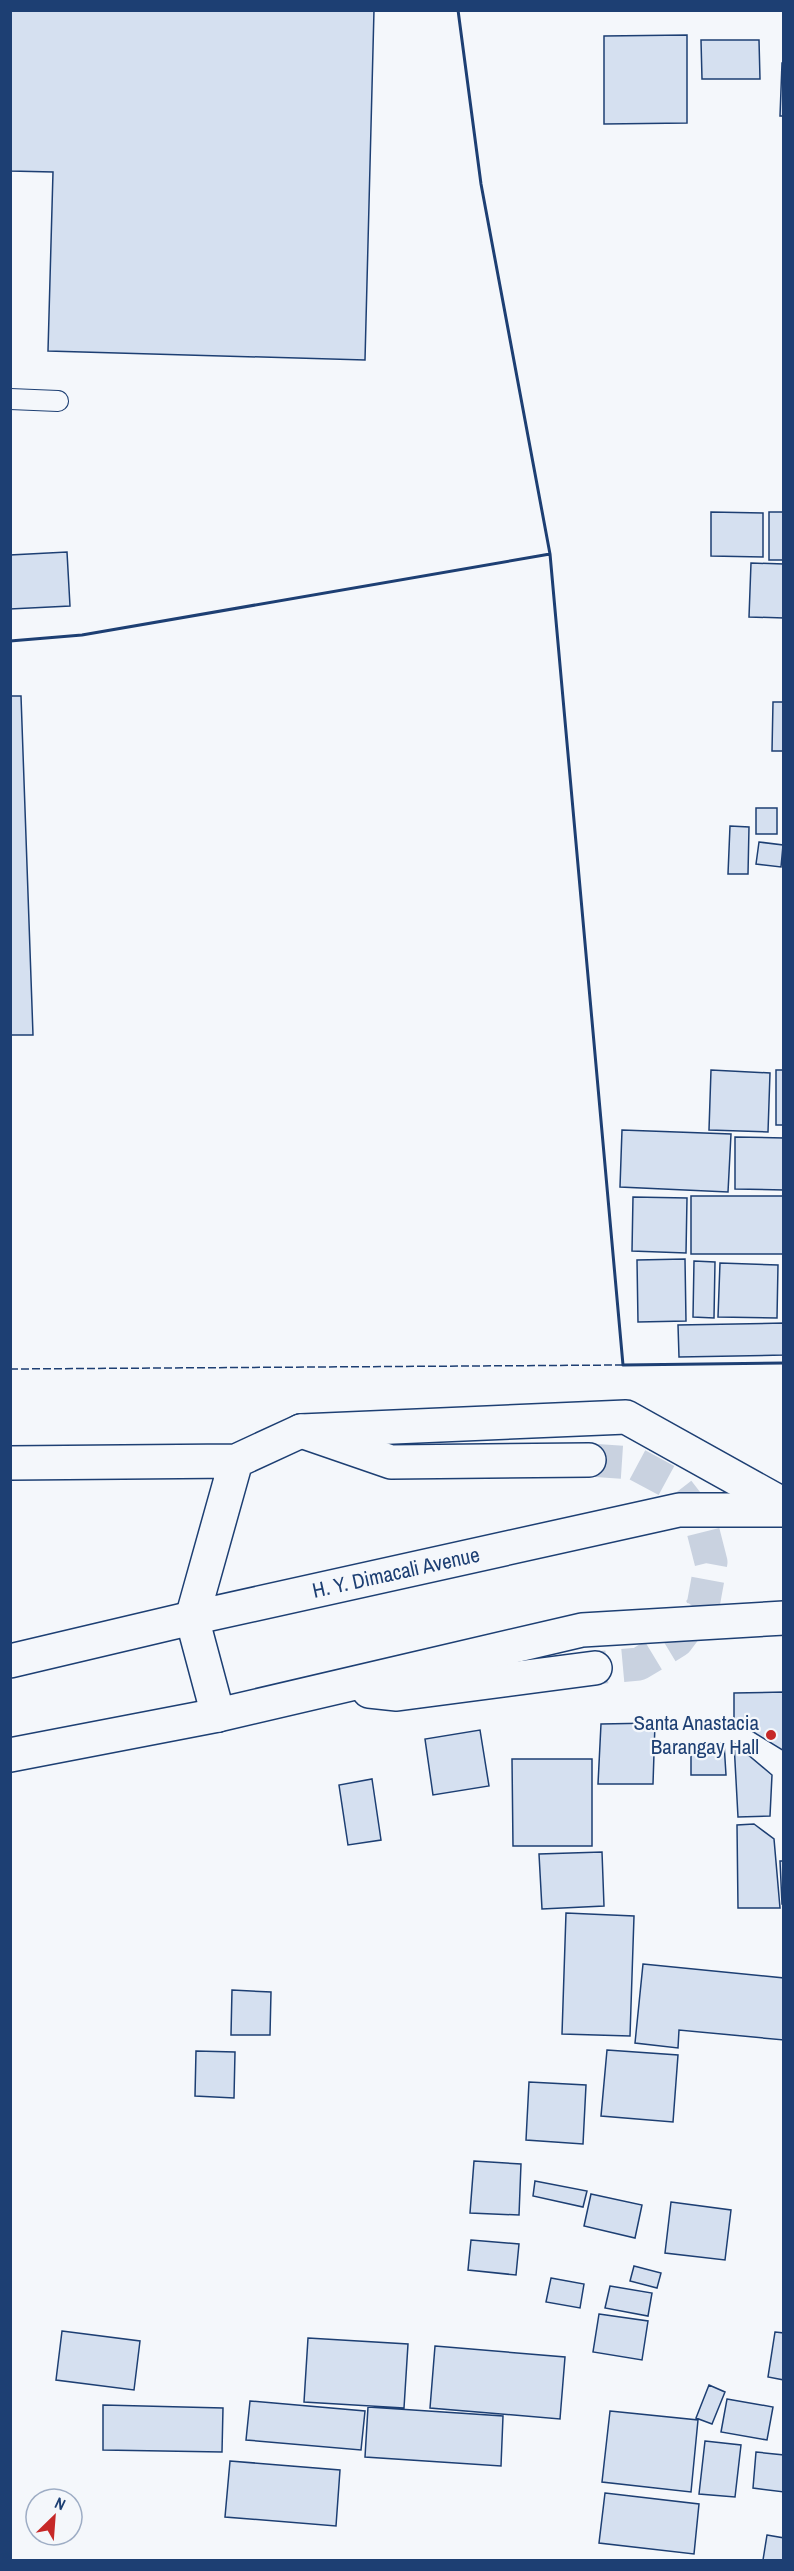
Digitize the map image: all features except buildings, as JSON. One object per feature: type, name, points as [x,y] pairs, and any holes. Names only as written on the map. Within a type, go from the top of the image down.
[{"type":"street","points":[[10,1463],[236,1461],[301,1431],[626,1418],[783,1505]]},
{"type":"street","points":[[301,1431],[391,1462],[589,1460]]},
{"type":"street","points":[[218,1715],[192,1618],[236,1461]]},
{"type":"street","name":"H. Y. Dimacali Avenue","points":[[10,1661],[192,1618],[679,1510],[783,1510]]},
{"type":"street","points":[[10,1755],[218,1715],[328,1687],[582,1630],[783,1618]]},
{"type":"street","points":[[328,1687],[397,1694],[595,1668]]},
{"type":"lane","points":[[10,399],[58,400]]},
{"type":"tunnel","points":[[589,1460],[634,1463],[673,1484],[700,1519],[711,1562],[703,1606],[677,1641],[639,1664],[595,1668]]},
{"type":"fence","points":[[10,1369],[623,1365]]},
{"type":"wall","points":[[458,10],[481,184],[550,554],[623,1365],[784,1363]]},
{"type":"wall","points":[[10,641],[82,635],[550,554]]},
{"type":"place","name":"Santa Anastacia Barangay Hall","points":[[771,1735]]}]
